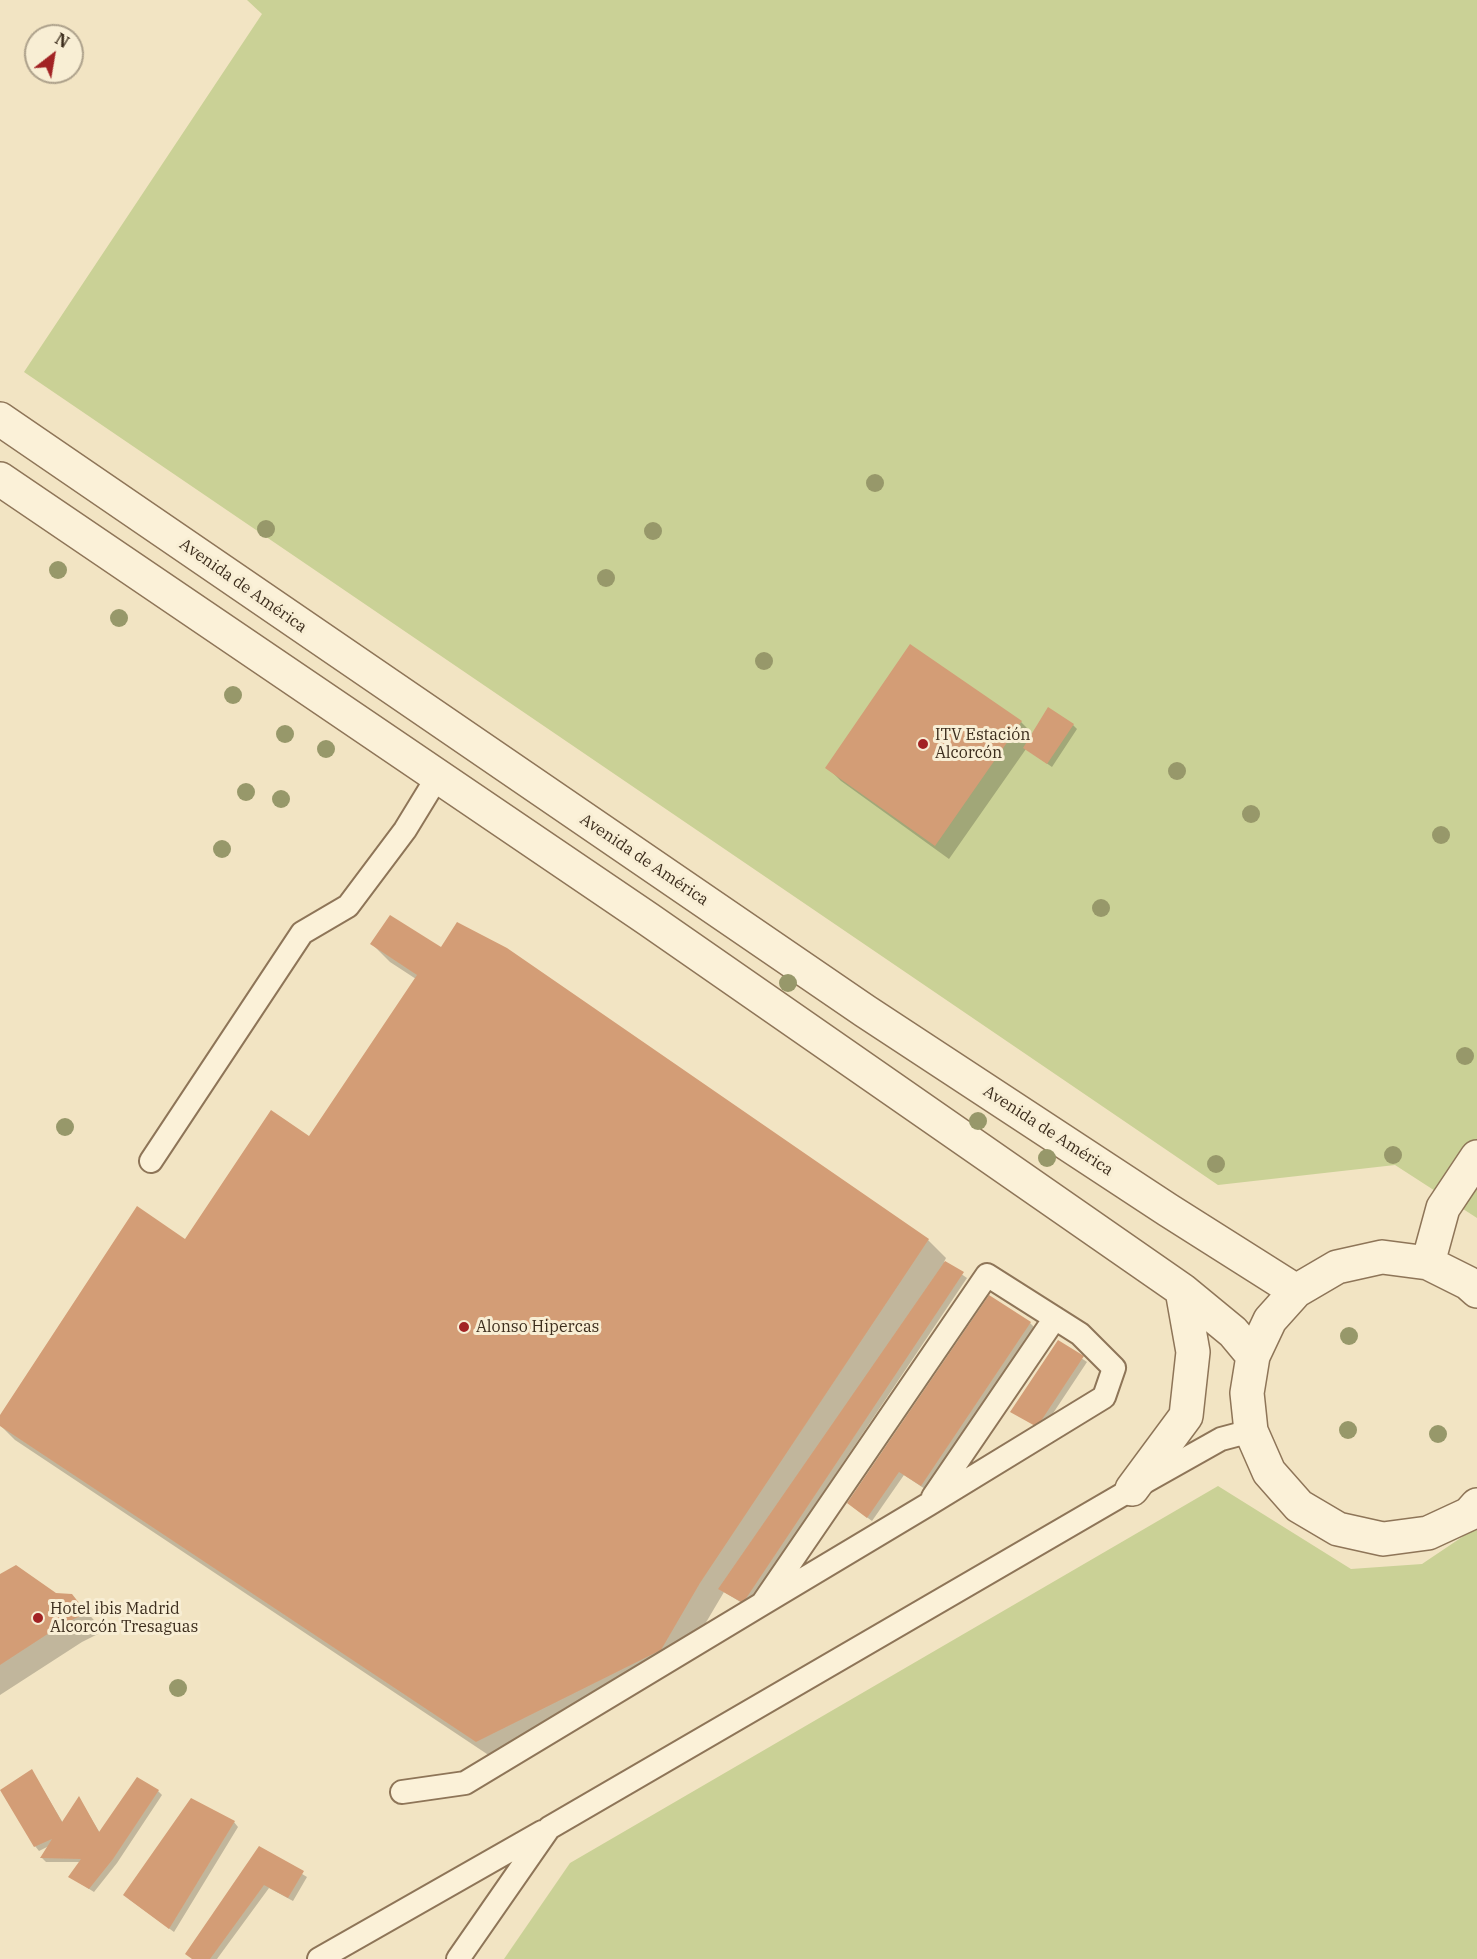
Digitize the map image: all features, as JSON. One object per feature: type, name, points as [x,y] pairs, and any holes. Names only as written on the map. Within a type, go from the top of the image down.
[{"type":"street","name":"Avenida de América","points":[[0,419],[865,1011],[1168,1210],[1296,1291]]},
{"type":"street","points":[[0,479],[638,912],[1182,1290],[1233,1332],[1253,1356]]},
{"type":"street","points":[[1428,1263],[1443,1208],[1477,1157]]},
{"type":"street","points":[[1477,1291],[1468,1283],[1428,1263],[1382,1257],[1336,1266],[1296,1291],[1270,1320],[1253,1356],[1247,1393],[1251,1431],[1269,1472],[1299,1506],[1338,1529],[1383,1539],[1428,1533],[1469,1514],[1477,1506]]},
{"type":"street","points":[[1132,1489],[1185,1416],[1193,1352],[1182,1290]]},
{"type":"lane","points":[[151,1161],[302,933],[348,906],[405,830],[438,776]]},
{"type":"lane","points":[[402,1792],[465,1783],[929,1504],[1104,1396],[1114,1368],[1080,1334],[987,1275],[762,1604]]},
{"type":"lane","points":[[929,1504],[1054,1318]]},
{"type":"lane","points":[[319,1959],[1132,1489],[1221,1440],[1251,1431]]},
{"type":"lane","points":[[458,1959],[549,1828]]},
{"type":"green space","points":[[247,0],[1477,0],[1477,1218],[1395,1165],[1218,1185],[24,372],[262,14]]},
{"type":"green space","points":[[1218,1486],[1351,1569],[1422,1564],[1477,1527],[1477,1959],[504,1959],[570,1863]]},
{"type":"building","name":"ITV Estación Alcorcón","points":[[910,644],[1022,721],[935,846],[825,768]]},
{"type":"building","points":[[1048,707],[1074,724],[1047,764],[1023,748]]},
{"type":"building","name":"Alonso Hipercas","points":[[390,915],[441,947],[457,922],[507,948],[929,1239],[700,1583],[661,1650],[476,1742],[0,1426],[0,1415],[137,1206],[185,1239],[271,1110],[309,1136],[417,975],[370,944]]},
{"type":"building","points":[[945,1261],[964,1272],[743,1603],[718,1589]]},
{"type":"building","points":[[989,1295],[1031,1322],[921,1486],[899,1472],[867,1518],[847,1503]]},
{"type":"building","points":[[1058,1340],[1084,1356],[1037,1427],[1010,1412]]},
{"type":"building","name":"Hotel ibis Madrid Alcorcón Tresaguas","points":[[16,1565],[56,1593],[72,1594],[87,1613],[63,1624],[0,1665],[0,1574]]},
{"type":"building","points":[[32,1769],[62,1822],[79,1796],[99,1832],[137,1777],[159,1790],[113,1859],[89,1889],[68,1877],[81,1859],[40,1858],[52,1839],[34,1847],[0,1790]]},
{"type":"building","points":[[191,1798],[235,1821],[169,1929],[123,1895]]},
{"type":"building","points":[[259,1846],[304,1871],[288,1898],[264,1885],[210,1959],[192,1959],[185,1954]]},
{"type":"place","name":"ITV Estación Alcorcón","points":[[923,744]]},
{"type":"place","name":"Alonso Hipercas","points":[[464,1327]]},
{"type":"place","name":"Hotel ibis Madrid Alcorcón Tresaguas","points":[[38,1618]]}]
